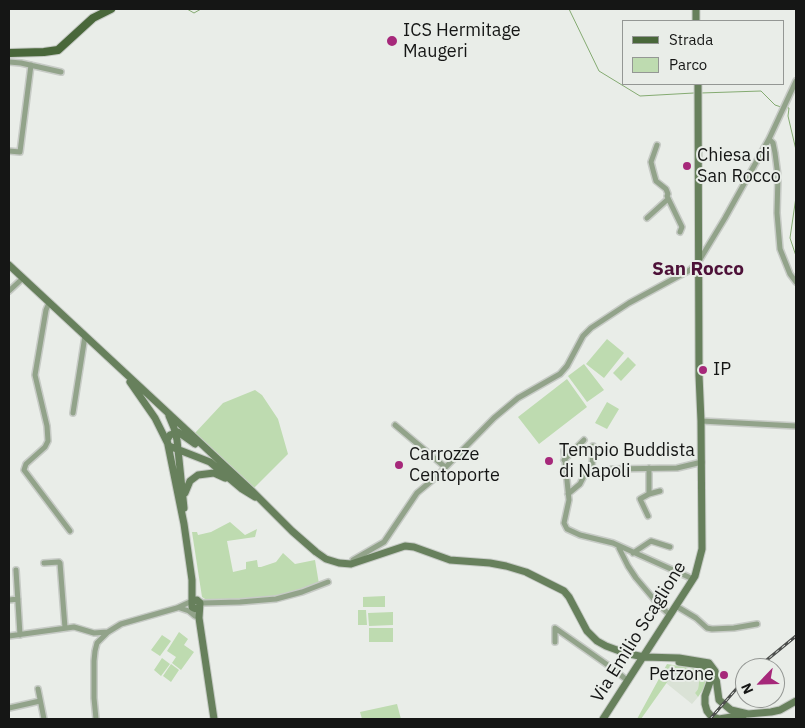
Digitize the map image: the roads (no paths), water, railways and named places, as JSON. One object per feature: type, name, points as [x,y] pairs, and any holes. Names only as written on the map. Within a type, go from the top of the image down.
[{"type":"main road","points":[[9,52],[58,50],[93,18],[111,9]]},
{"type":"main road","name":"Via Emilio Scaglione","points":[[603,719],[693,579],[700,561],[702,549],[698,85]]},
{"type":"main road","points":[[9,265],[316,552],[326,559],[343,564],[360,562],[405,546],[414,547],[450,560],[490,563],[519,570],[564,591],[586,631],[597,641],[617,651],[644,657],[701,660],[712,665],[716,676],[719,700]]},
{"type":"main road","points":[[124,372],[156,418],[172,448],[210,462],[236,485]]},
{"type":"main road","points":[[141,398],[159,434],[175,476]]},
{"type":"main road","points":[[166,411],[183,434],[227,468]]},
{"type":"main road","points":[[172,420],[184,496],[184,524]]},
{"type":"main road","points":[[183,434],[175,432],[168,437],[168,443],[184,524],[214,719]]},
{"type":"main road","points":[[178,450],[183,447],[185,442],[183,434]]},
{"type":"main road","points":[[184,496],[193,477],[204,473],[219,474],[260,500]]},
{"type":"main road","points":[[196,605],[210,719]]},
{"type":"main road","points":[[672,659],[704,666],[708,670],[710,682],[705,698],[707,711],[715,718],[726,719],[780,710],[796,700]]},
{"type":"main road","points":[[705,698],[710,697],[719,700],[731,710],[747,714]]},
{"type":"street","points":[[9,62],[61,72]]},
{"type":"street","points":[[9,151],[20,152],[30,65]]},
{"type":"street","points":[[343,564],[356,559],[384,542],[418,493],[494,418],[518,398],[560,374],[568,366],[583,336],[591,328],[629,303],[690,270],[699,261],[769,139],[796,82]]},
{"type":"street","points":[[769,139],[775,153],[778,176],[777,213],[780,249],[790,274],[796,282]]},
{"type":"street","points":[[658,145],[651,162],[652,167],[656,182],[666,189],[668,199],[682,227],[680,232]]},
{"type":"street","points":[[647,218],[668,199]]},
{"type":"street","points":[[9,291],[23,278]]},
{"type":"street","points":[[49,303],[46,310],[35,375],[47,426],[48,441],[45,447],[26,464],[24,470],[70,531]]},
{"type":"street","points":[[73,413],[85,336]]},
{"type":"street","points":[[702,421],[796,426]]},
{"type":"street","points":[[395,425],[446,467]]},
{"type":"street","points":[[564,460],[584,440]]},
{"type":"street","points":[[568,494],[580,484],[584,476],[592,468],[593,446]]},
{"type":"street","points":[[564,451],[569,500],[564,523],[567,529],[580,535],[613,543],[693,579]]},
{"type":"street","points":[[612,469],[677,468],[702,462]]},
{"type":"street","points":[[649,468],[649,494]]},
{"type":"street","points":[[648,516],[640,499],[660,491]]},
{"type":"street","points":[[633,553],[650,541],[670,547]]},
{"type":"street","points":[[619,547],[636,578],[670,615]]},
{"type":"street","points":[[44,563],[60,563],[65,628]]},
{"type":"street","points":[[16,570],[20,635]]},
{"type":"street","points":[[9,636],[78,627],[94,634],[108,632],[129,621],[178,608],[276,599],[328,582]]},
{"type":"street","points":[[9,600],[18,599]]},
{"type":"street","points":[[178,608],[189,611],[196,605]]},
{"type":"street","points":[[676,606],[696,618],[707,628],[734,628],[756,624]]},
{"type":"street","points":[[555,642],[554,630],[557,628],[628,681]]},
{"type":"street","points":[[96,645],[108,632]]},
{"type":"street","points":[[94,634],[96,637],[94,661],[96,719]]},
{"type":"street","points":[[38,689],[44,719]]},
{"type":"street","points":[[9,708],[40,701]]},
{"type":"waterway","points":[[187,9],[194,13],[201,9]]},
{"type":"waterway","points":[[569,9],[599,71],[640,96],[694,93]]},
{"type":"waterway","points":[[701,93],[761,91],[775,105],[781,107]]},
{"type":"waterway","points":[[785,107],[789,108],[788,116],[796,150]]},
{"type":"waterway","points":[[796,197],[790,238],[796,256]]},
{"type":"railway","points":[[769,658],[796,636]]},
{"type":"railway","points":[[710,719],[735,690]]},
{"type":"place","name":"ICS Hermitage Maugeri","points":[[392,41]]},
{"type":"place","name":"Chiesa di San Rocco","points":[[687,166]]},
{"type":"place","name":"IP","points":[[703,370]]},
{"type":"place","name":"Tempio Buddista di Napoli","points":[[549,461]]},
{"type":"place","name":"Carrozze Centoporte","points":[[399,465]]},
{"type":"place","name":"Petzone","points":[[724,675]]},
{"type":"district","name":"San Rocco","points":[[698,270]]}]
